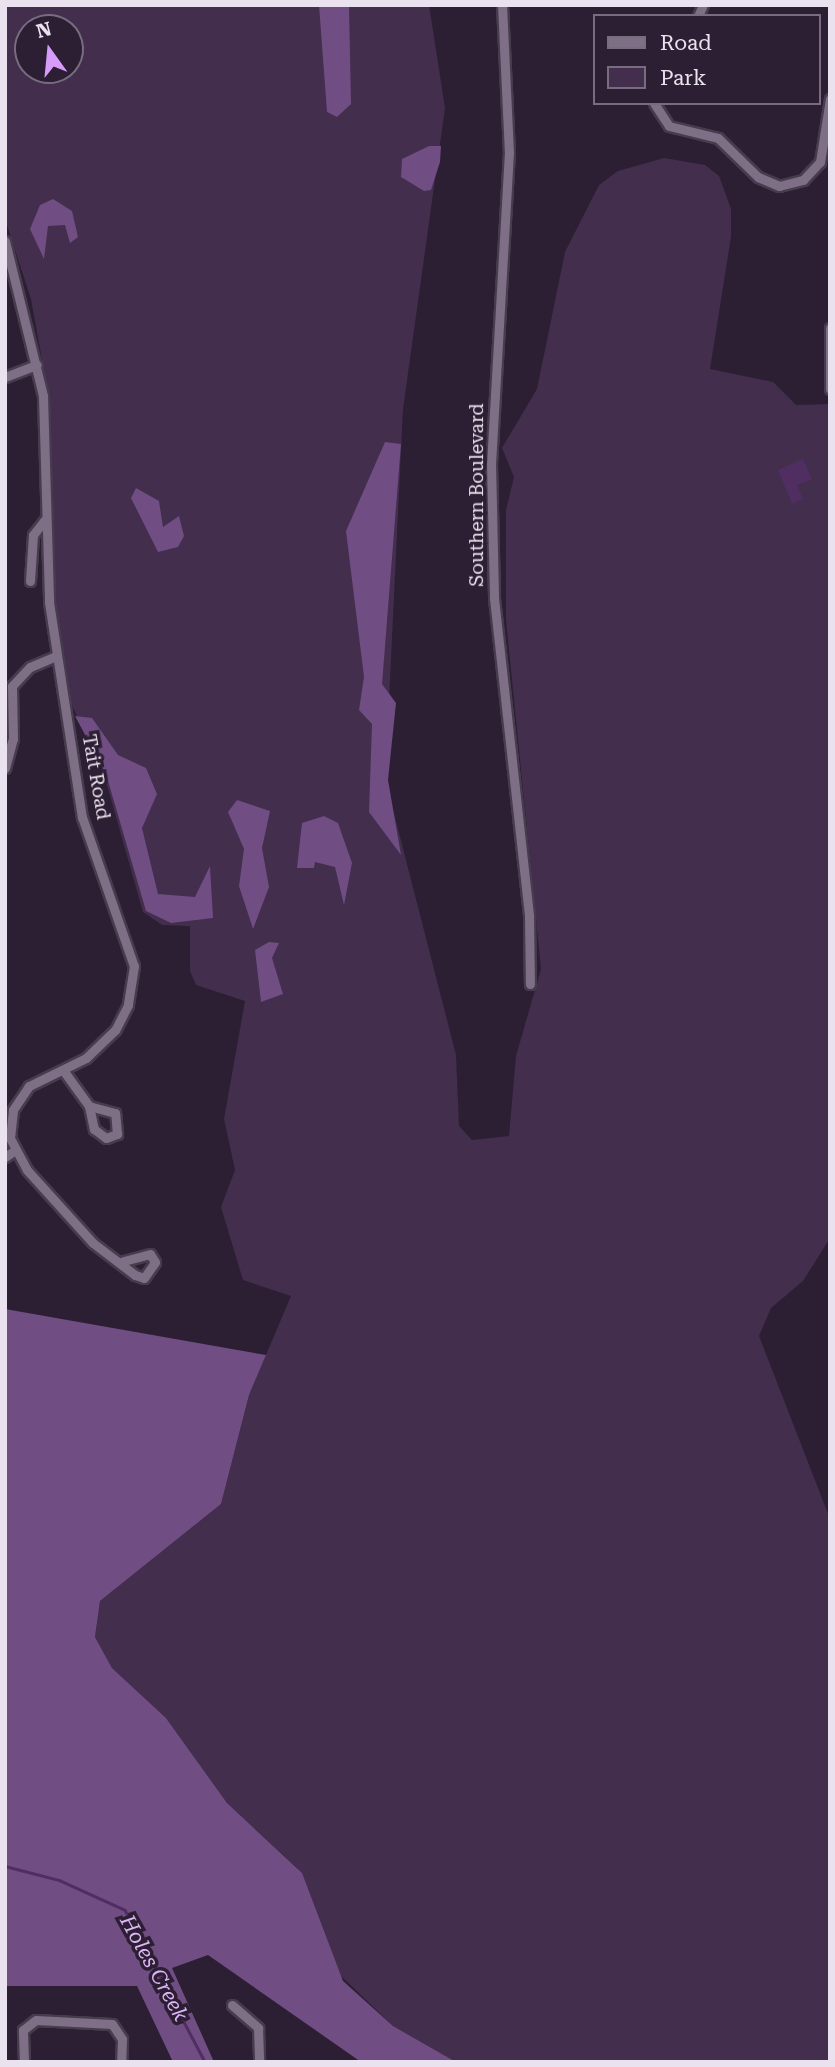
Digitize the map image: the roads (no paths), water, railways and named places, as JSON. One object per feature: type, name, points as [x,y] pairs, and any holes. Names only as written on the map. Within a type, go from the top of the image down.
[{"type":"street","name":"Southern Boulevard","points":[[502,5],[509,152],[491,464],[494,598],[529,916],[530,984]]},
{"type":"street","points":[[655,105],[669,126],[718,138],[758,177],[779,186],[803,180],[820,162],[830,99]]},
{"type":"street","name":"Tait Road","points":[[5,241],[37,365],[46,427],[44,521],[56,656],[84,825],[134,966],[123,1017],[86,1058],[63,1070]]},
{"type":"street","points":[[830,328],[830,389]]},
{"type":"street","points":[[5,377],[37,365]]},
{"type":"street","name":"Tait Road","points":[[30,581],[35,524],[44,521]]},
{"type":"street","points":[[5,768],[13,739],[12,687],[30,667],[56,656]]},
{"type":"street","points":[[89,1106],[63,1070],[37,1080],[16,1102],[10,1128],[15,1151],[93,1243],[123,1261]]},
{"type":"street","points":[[5,1157],[15,1151]]},
{"type":"street","points":[[232,2005],[258,2028],[259,2062]]},
{"type":"street","points":[[24,2062],[23,2030],[36,2020],[112,2024],[122,2039],[121,2062]]},
{"type":"waterway","name":"Holes Creek","points":[[5,1866],[59,1880],[125,1910],[205,2062]]}]
